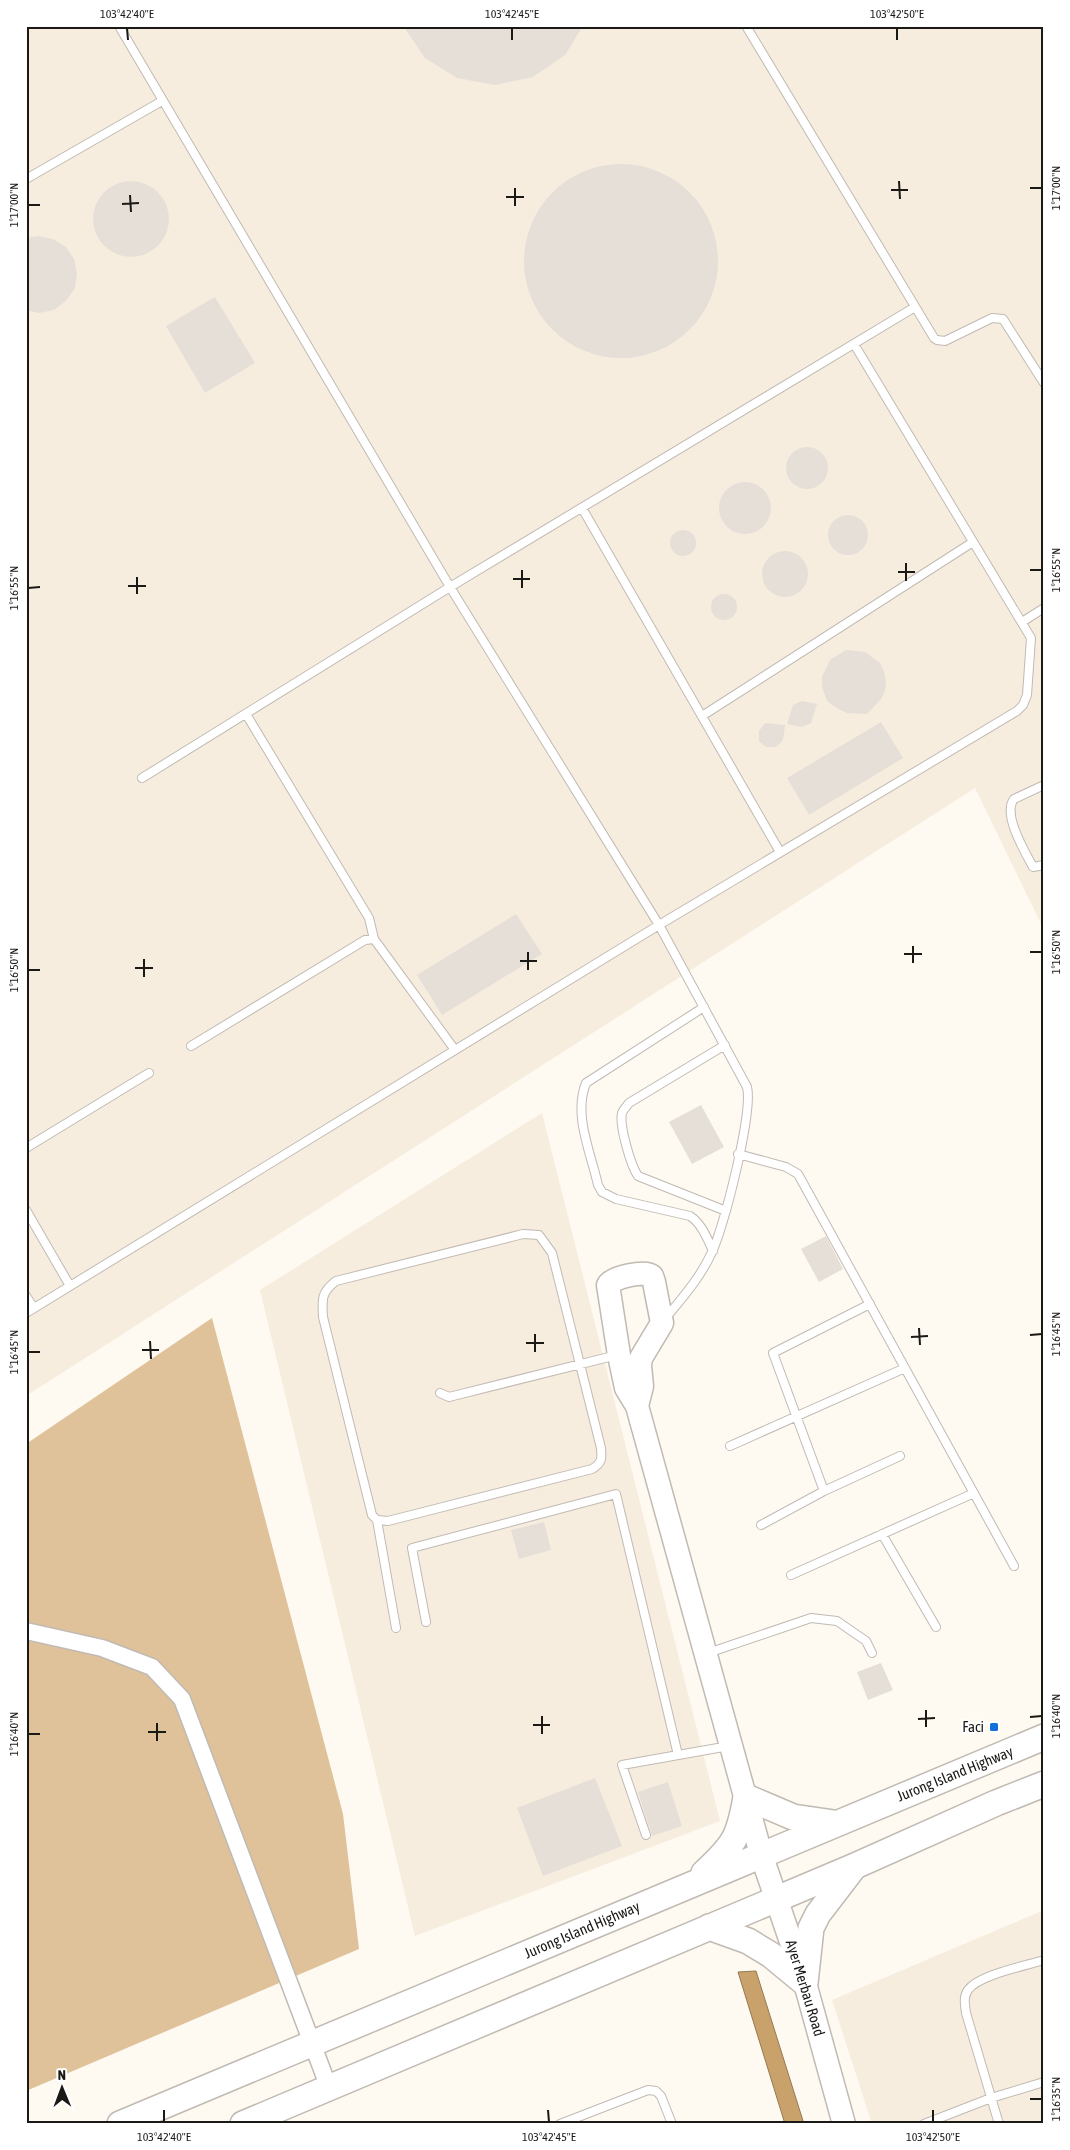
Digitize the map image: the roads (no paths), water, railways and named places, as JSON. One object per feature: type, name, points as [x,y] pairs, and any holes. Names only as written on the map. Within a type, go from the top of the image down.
[{"type":"main road","name":"Jurong Island Highway","points":[[120,2124],[1044,1737]]},
{"type":"main road","points":[[243,2124],[855,1866],[996,1802],[1044,1784]]},
{"type":"main road","points":[[696,1882],[726,1852],[736,1838],[746,1797],[793,1817],[837,1823]]},
{"type":"main road","points":[[805,1983],[811,1928],[818,1914],[855,1866]]},
{"type":"main road","points":[[709,1927],[748,1941],[771,1955],[805,1983]]},
{"type":"street","points":[[648,1273],[654,1282],[662,1324],[641,1358],[642,1386],[637,1406],[626,1388],[608,1290],[610,1282],[648,1273]]},
{"type":"street","name":"Ayer Merbau Road","points":[[637,1406],[761,1854],[805,1983],[844,2124]]},
{"type":"street","points":[[26,1631],[102,1648],[152,1667],[182,1699],[329,2088]]},
{"type":"lane","points":[[119,26],[450,587],[659,924],[747,1087],[749,1106],[726,1211],[713,1251],[693,1284],[662,1324]]},
{"type":"lane","points":[[746,26],[934,338],[941,341],[992,318],[1003,319],[1044,383]]},
{"type":"lane","points":[[26,179],[162,101]]},
{"type":"lane","points":[[142,778],[450,587],[915,307]]},
{"type":"lane","points":[[26,1313],[659,924],[1017,711],[1023,705],[1027,696],[1031,638],[854,344]]},
{"type":"lane","points":[[582,508],[780,852]]},
{"type":"lane","points":[[702,716],[973,542]]},
{"type":"lane","points":[[1022,622],[1044,608]]},
{"type":"lane","points":[[246,714],[369,918],[374,939],[455,1050]]},
{"type":"lane","points":[[1044,785],[1014,799],[1011,802],[1010,814],[1021,843],[1033,866],[1044,866]]},
{"type":"lane","points":[[191,1046],[365,940],[374,939]]},
{"type":"lane","points":[[704,1007],[586,1083],[582,1092],[581,1111],[598,1185],[602,1192],[616,1199],[690,1216],[702,1228],[713,1251]]},
{"type":"lane","points":[[725,1045],[629,1103],[622,1112],[622,1123],[634,1169],[638,1176],[726,1211]]},
{"type":"lane","points":[[26,1148],[149,1074]]},
{"type":"lane","points":[[738,1154],[786,1167],[798,1174],[1014,1566]]},
{"type":"lane","points":[[26,1210],[70,1286]]},
{"type":"lane","points":[[523,1234],[539,1235],[552,1253],[580,1364],[601,1448],[602,1458],[600,1464],[592,1469],[388,1522],[378,1520],[372,1515],[324,1317],[322,1300],[327,1288],[336,1281],[523,1234]]},
{"type":"lane","points":[[26,1296],[34,1308]]},
{"type":"lane","points":[[824,1491],[773,1354],[870,1304]]},
{"type":"lane","points":[[440,1393],[449,1397],[619,1355]]},
{"type":"lane","points":[[730,1446],[905,1368]]},
{"type":"lane","points":[[761,1525],[824,1491],[900,1456]]},
{"type":"lane","points":[[791,1575],[974,1493]]},
{"type":"lane","points":[[426,1622],[412,1548],[616,1494],[678,1755]]},
{"type":"lane","points":[[378,1520],[396,1628]]},
{"type":"lane","points":[[882,1534],[936,1627]]},
{"type":"lane","points":[[706,1654],[811,1618],[837,1621],[866,1641],[872,1653]]},
{"type":"lane","points":[[646,1835],[622,1765],[731,1746]]},
{"type":"lane","points":[[999,2124],[966,2013],[964,2001],[966,1992],[972,1985],[983,1979],[1044,1960]]},
{"type":"lane","points":[[924,2124],[991,2098],[1044,2082]]},
{"type":"lane","points":[[560,2124],[648,2090],[656,2091],[661,2096],[672,2124]]},
{"type":"place","name":"Faci","points":[[994,1727]]}]
